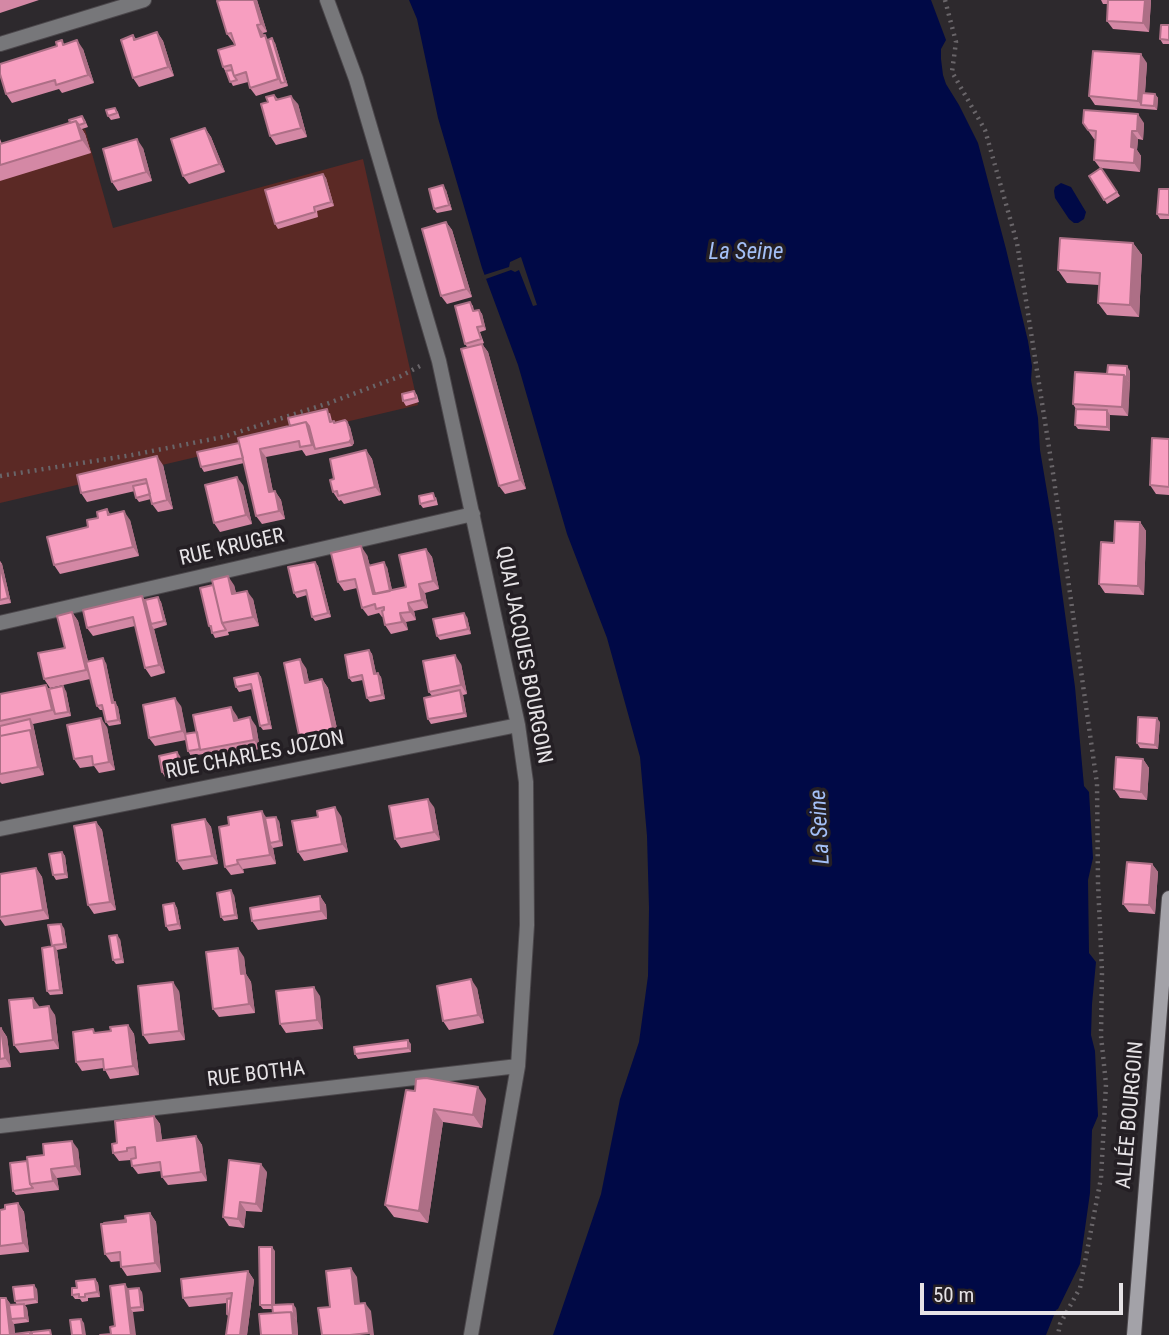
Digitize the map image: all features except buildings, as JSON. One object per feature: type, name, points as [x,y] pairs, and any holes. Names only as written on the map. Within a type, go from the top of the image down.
[{"type":"street","points":[[0,44],[144,0]]},
{"type":"street","name":"QUAI JACQUES BOURGOIN","points":[[327,0],[364,104],[435,348],[518,725],[526,782],[527,925],[518,1066],[471,1335]]},
{"type":"street","name":"RUE KRUGER","points":[[0,623],[473,514]]},
{"type":"street","name":"RUE CHARLES JOZON","points":[[0,829],[518,725]]},
{"type":"street","name":"ALLÉE BOURGOIN","points":[[1134,1335],[1169,898]]},
{"type":"street","name":"RUE BOTHA","points":[[0,1126],[518,1066]]},
{"type":"path","points":[[945,0],[956,42],[952,72],[985,130],[1017,243],[1097,784],[1101,1036],[1106,1084],[1101,1178],[1080,1289],[1060,1324],[1058,1335]]},
{"type":"path","points":[[0,476],[223,437],[329,403],[421,366]]},
{"type":"shaded area","points":[[85,129],[113,228],[363,159],[418,405],[0,503],[0,155]]},
{"type":"water","name":"La Seine","points":[[409,0],[931,0],[946,40],[941,49],[943,75],[978,143],[1028,341],[1040,450],[1075,687],[1084,786],[1089,792],[1093,858],[1088,880],[1089,953],[1096,962],[1091,1035],[1095,1051],[1098,1116],[1092,1130],[1090,1193],[1080,1264],[1046,1335],[553,1335],[601,1194],[620,1099],[639,1042],[648,976],[649,908],[647,836],[640,757],[607,638],[567,534],[518,365],[482,268],[438,118],[417,19]]},
{"type":"water","points":[[1061,183],[1071,187],[1086,212],[1084,219],[1078,223],[1069,219],[1055,198],[1055,187]]},
{"type":"pier","points":[[521,257],[537,305],[533,306],[519,270],[511,270],[483,280],[481,276],[509,267],[510,262]]}]
